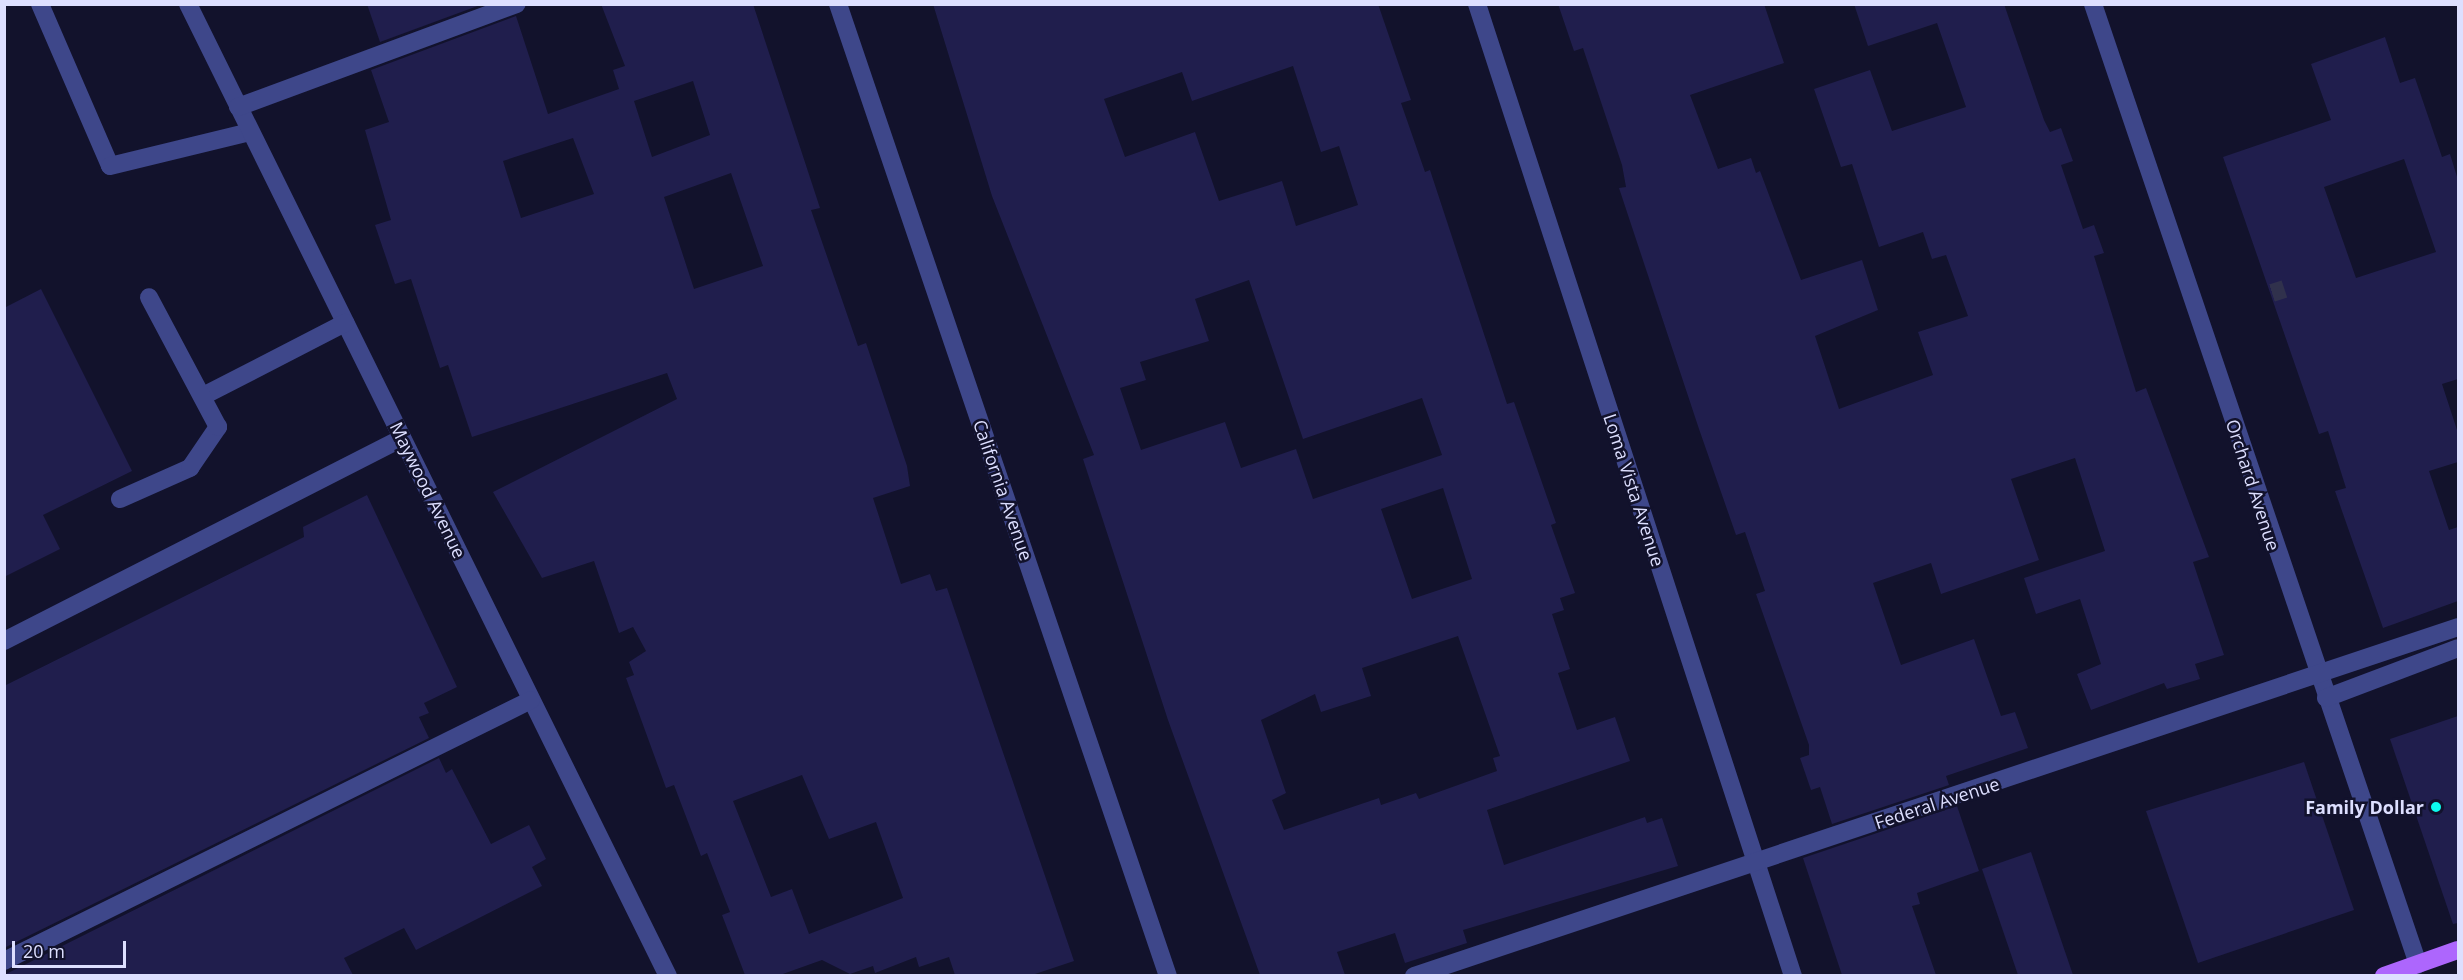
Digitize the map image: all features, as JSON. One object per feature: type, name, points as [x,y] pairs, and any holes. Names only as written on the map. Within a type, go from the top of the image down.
[{"type":"main road","points":[[2384,975],[2458,950]]},
{"type":"street","points":[[40,4],[110,166],[250,132]]},
{"type":"street","name":"Maywood Avenue","points":[[188,4],[668,975]]},
{"type":"street","points":[[238,107],[517,4]]},
{"type":"street","name":"California Avenue","points":[[838,4],[1168,975]]},
{"type":"street","name":"Loma Vista Avenue","points":[[1477,4],[1793,975]]},
{"type":"street","name":"Orchard Avenue","points":[[2093,4],[2317,676],[2418,964]]},
{"type":"street","points":[[120,500],[190,468],[218,427],[149,297]]},
{"type":"street","points":[[203,396],[345,323]]},
{"type":"street","points":[[4,641],[402,438]]},
{"type":"street","name":"Federal Avenue","points":[[1414,975],[2317,676],[2458,627]]},
{"type":"street","points":[[2326,698],[2458,648]]},
{"type":"street","points":[[4,961],[531,700]]},
{"type":"building","points":[[367,4],[483,4],[380,42]]},
{"type":"building","points":[[601,4],[753,4],[820,208],[811,210],[858,346],[866,343],[907,466],[910,486],[873,498],[901,584],[930,574],[936,591],[947,588],[1074,961],[1032,975],[955,975],[949,957],[919,967],[916,957],[875,973],[873,966],[850,974],[822,960],[780,975],[745,975],[722,915],[730,912],[707,853],[701,856],[674,785],[666,788],[626,678],[634,675],[629,662],[646,651],[633,627],[619,633],[594,561],[542,578],[493,492],[677,399],[667,373],[472,437],[448,365],[440,368],[411,279],[395,284],[375,225],[391,220],[365,130],[389,122],[371,70],[516,16],[548,114],[619,89],[613,70],[625,66]],"holes":[[[693,81],[710,135],[652,157],[634,101]],[[573,138],[594,194],[521,218],[503,161]],[[731,173],[763,266],[694,289],[664,197]],[[802,775],[829,839],[876,822],[903,898],[809,934],[792,889],[771,897],[733,801]]]},
{"type":"building","points":[[933,4],[1378,4],[1411,100],[1401,103],[1425,172],[1430,170],[1507,404],[1514,402],[1556,523],[1551,525],[1575,593],[1560,598],[1564,610],[1552,614],[1570,669],[1558,673],[1577,730],[1615,717],[1630,761],[1487,810],[1504,865],[1645,817],[1647,823],[1662,818],[1678,866],[1463,930],[1467,943],[1405,963],[1395,933],[1337,952],[1345,975],[1260,975],[1168,720],[1083,459],[1094,455],[992,196]],"holes":[[[1293,66],[1321,152],[1339,146],[1358,205],[1296,226],[1282,181],[1219,201],[1195,132],[1125,157],[1104,99],[1182,72],[1192,101]],[[1249,280],[1303,439],[1422,398],[1442,455],[1313,499],[1296,449],[1241,468],[1225,422],[1141,450],[1120,388],[1146,380],[1140,362],[1209,341],[1195,299]],[[1443,488],[1472,579],[1412,599],[1381,509]],[[1458,636],[1500,756],[1493,758],[1497,771],[1419,799],[1416,793],[1381,805],[1379,798],[1284,830],[1272,800],[1286,793],[1261,720],[1315,694],[1321,712],[1371,696],[1362,668]]]},
{"type":"building","points":[[1558,4],[1764,4],[1784,63],[1690,95],[1718,169],[1751,158],[1756,173],[1760,171],[1801,280],[1862,260],[1878,310],[1815,336],[1839,409],[1933,375],[1918,332],[1968,316],[1946,255],[1932,259],[1923,232],[1879,247],[1852,164],[1841,167],[1814,89],[1870,70],[1892,131],[1966,107],[1937,23],[1868,46],[1854,4],[2004,4],[2044,120],[2050,132],[2061,128],[2073,161],[2061,165],[2083,229],[2094,225],[2104,253],[2094,256],[2136,392],[2146,388],[2209,557],[2193,562],[2224,655],[2195,664],[2200,679],[2167,689],[2164,683],[2091,710],[2077,674],[2101,664],[2080,599],[2036,614],[2024,578],[2105,551],[2075,458],[2011,479],[2039,560],[1941,594],[1931,563],[1873,583],[1901,665],[1974,639],[2001,716],[2015,712],[2028,748],[1946,776],[1949,785],[1832,824],[1820,787],[1811,790],[1800,758],[1809,755],[1809,745],[1756,594],[1765,591],[1745,532],[1736,535],[1699,429],[1619,188],[1626,187],[1622,165],[1583,48],[1574,51]]},
{"type":"building","points":[[2385,37],[2400,83],[2415,78],[2442,157],[2450,154],[2458,180],[2458,379],[2442,384],[2458,433],[2458,462],[2429,471],[2449,530],[2458,527],[2458,601],[2383,628],[2335,491],[2346,488],[2328,431],[2319,434],[2223,157],[2331,120],[2311,64]],"holes":[[[2404,159],[2436,252],[2356,278],[2324,187]]]},
{"type":"building","points":[[41,289],[132,471],[43,515],[60,549],[4,577],[4,308]]},
{"type":"building","points":[[367,495],[457,687],[424,703],[429,713],[419,717],[429,738],[4,948],[4,686],[304,537],[303,527]]},
{"type":"building","name":"Family Dollar","points":[[2458,716],[2458,923],[2453,924],[2390,739]]},
{"type":"building","points":[[439,758],[446,773],[452,769],[491,844],[529,825],[546,859],[532,867],[542,886],[416,950],[404,928],[344,958],[353,975],[4,975]]},
{"type":"building","points":[[2304,762],[2354,910],[2198,963],[2146,811]]},
{"type":"building","points":[[1957,806],[1979,871],[1917,893],[1920,904],[1912,906],[1936,975],[1842,975],[1803,858]]},
{"type":"building","points":[[2031,852],[2073,975],[2018,975],[1982,869]]},
{"type":"tunnel","points":[[2272,293],[2284,289]]},
{"type":"place","name":"Family Dollar","points":[[2436,807]]}]
